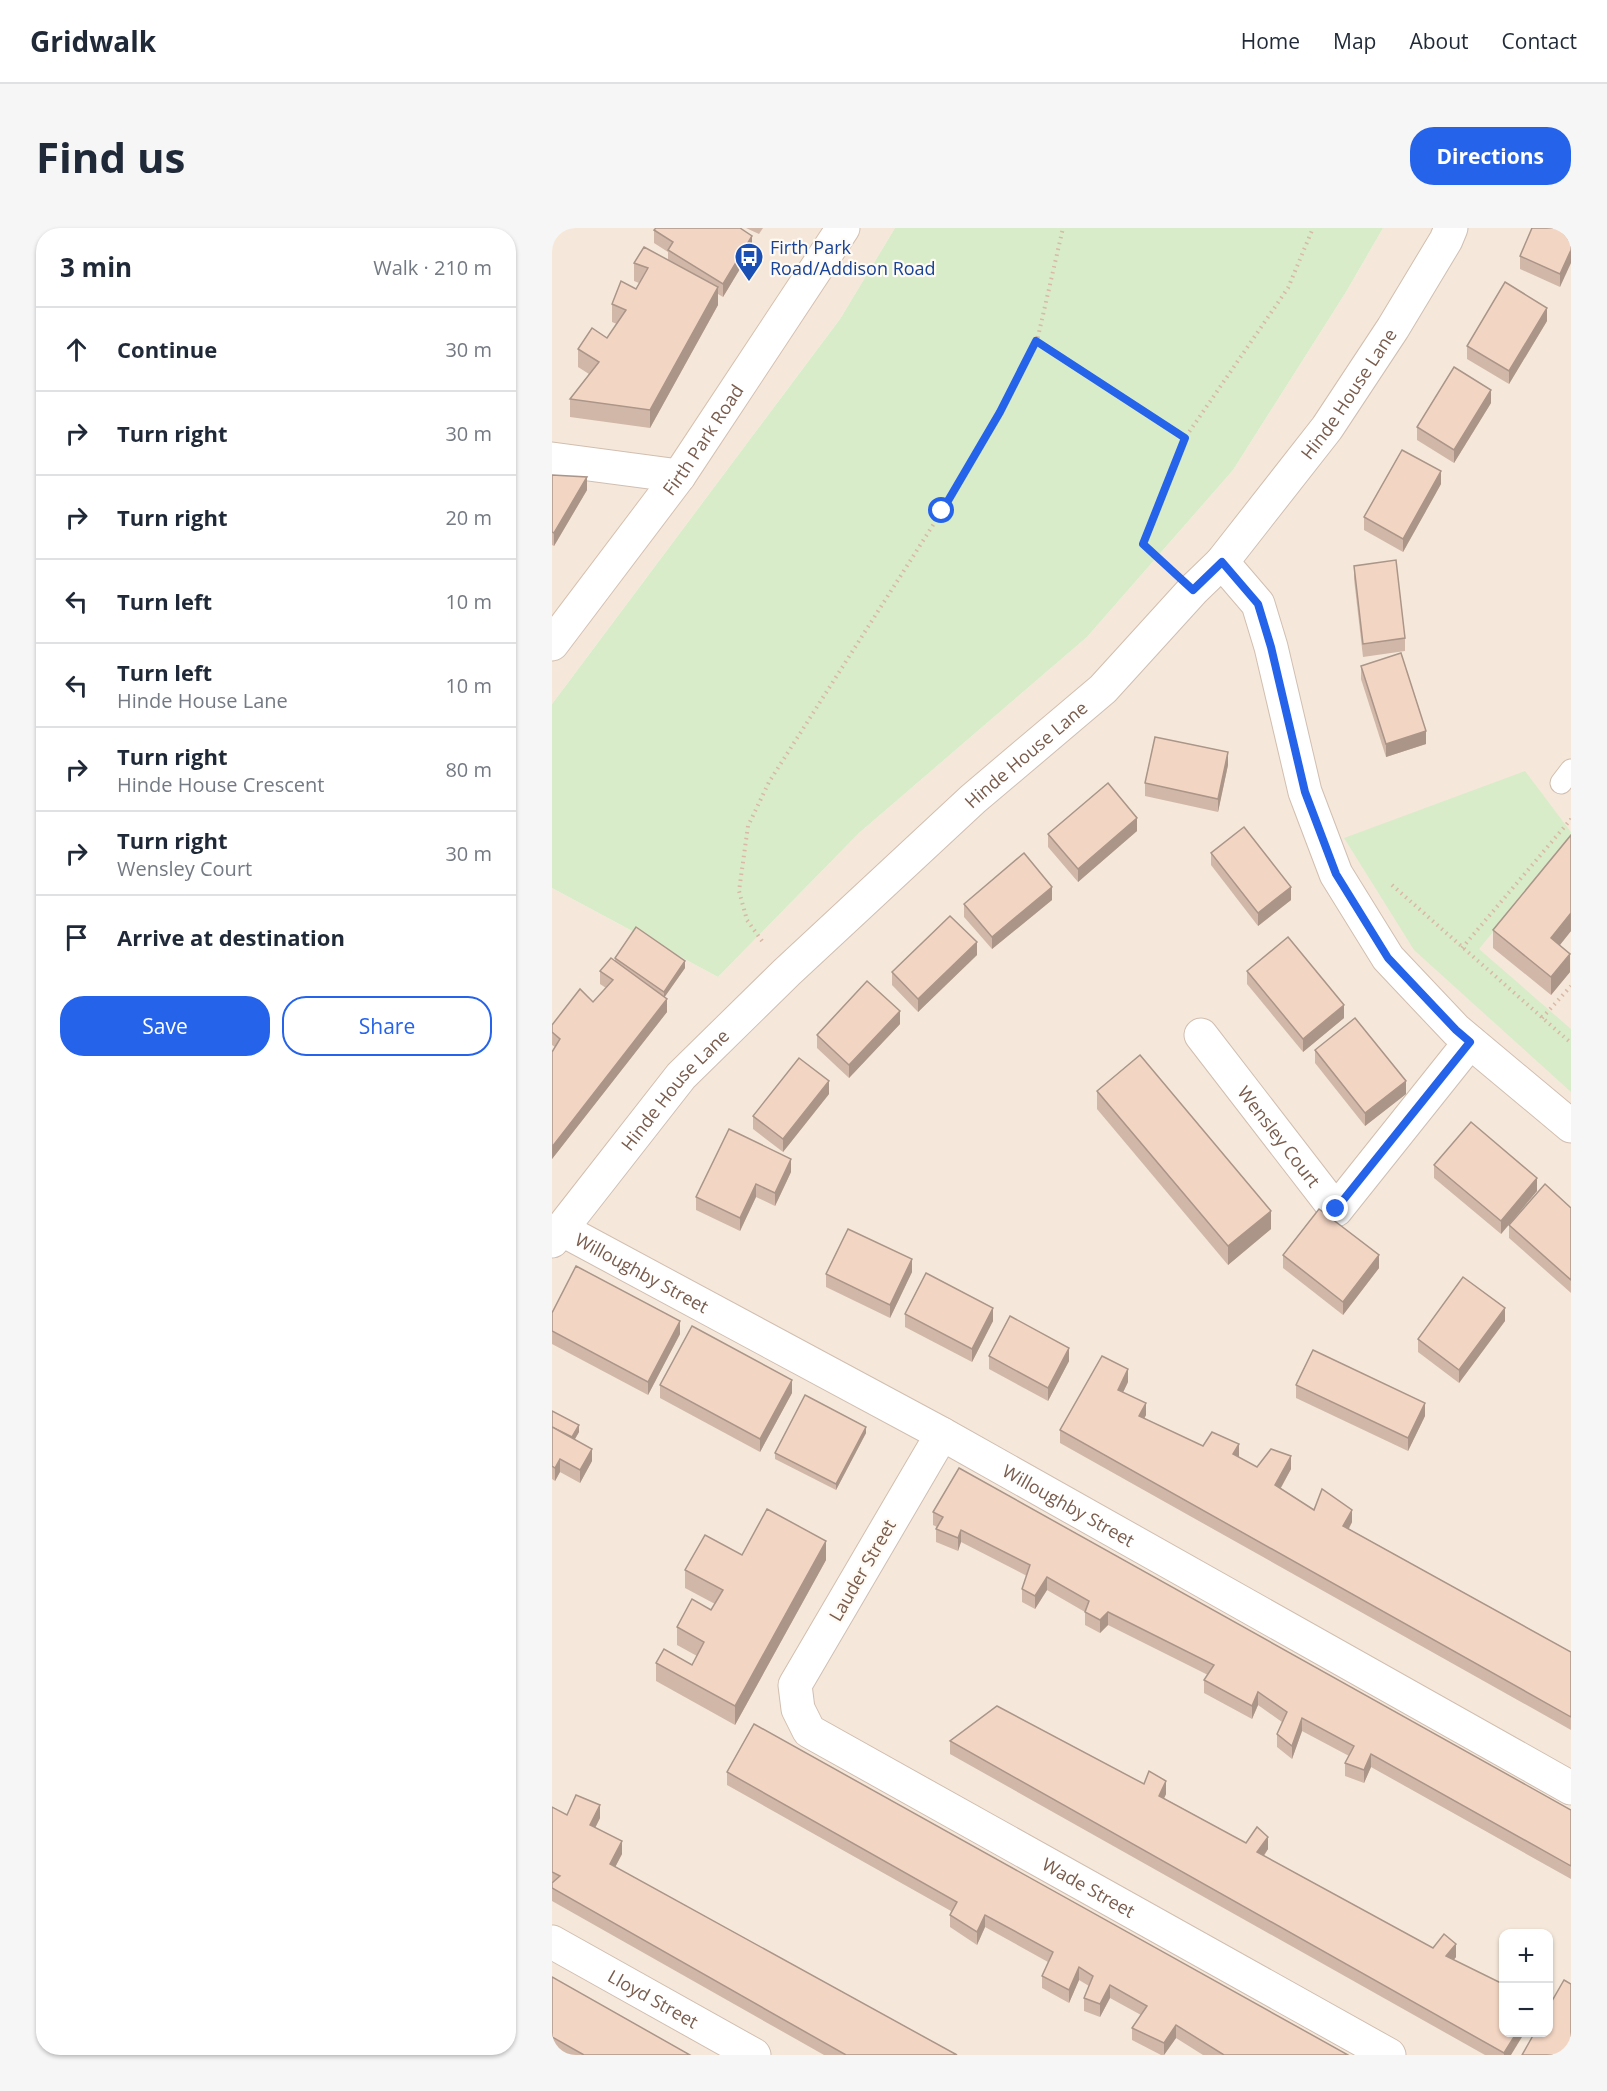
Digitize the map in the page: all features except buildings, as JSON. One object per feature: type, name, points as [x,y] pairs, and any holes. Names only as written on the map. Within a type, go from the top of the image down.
[{"type":"street","name":"Firth Park Road","points":[[552,644],[679,476],[843,228]]},
{"type":"street","name":"Hinde House Lane","points":[[557,1235],[681,1076],[786,972],[973,798],[1103,689],[1193,590],[1222,562],[1327,428],[1393,328],[1451,228]]},
{"type":"street","points":[[552,459],[679,476]]},
{"type":"street","points":[[1222,562],[1258,604],[1271,647],[1305,792],[1336,874],[1388,958],[1456,1030],[1571,1126]]},
{"type":"street","name":"Wensley Court","points":[[1201,1035],[1336,1209],[1470,1042]]},
{"type":"street","name":"Willoughby Street","points":[[557,1235],[942,1434],[1571,1788]]},
{"type":"street","name":"Lauder Street","points":[[798,1709],[795,1685],[942,1434]]},
{"type":"street","name":"Wade Street","points":[[798,1709],[809,1731],[1389,2055]]},
{"type":"street","name":"Lloyd Street","points":[[552,1942],[754,2055]]},
{"type":"path","points":[[786,972],[747,920],[739,891],[748,826],[769,782],[942,511],[1000,412],[1036,341],[1063,228]]},
{"type":"path","points":[[1193,590],[1143,544],[1185,438],[1288,288],[1313,228]]},
{"type":"path","points":[[1036,341],[1185,438]]},
{"type":"path","points":[[1462,948],[1571,819],[1566,776]]},
{"type":"path","points":[[1386,880],[1571,1043]]},
{"type":"path","points":[[1542,1018],[1571,986]]},
{"type":"shaded area","points":[[552,228],[895,228],[840,319],[552,704]]},
{"type":"shaded area","points":[[1383,228],[1571,228],[1571,2055],[552,2055],[552,888],[718,977],[859,833],[1087,637],[1233,470],[1346,292]]},
{"type":"green space","points":[[895,228],[1383,228],[1346,292],[1233,470],[1087,637],[859,833],[718,977],[552,888],[552,704],[840,319]]},
{"type":"green space","points":[[1525,771],[1571,832],[1571,837],[1479,949],[1571,1029],[1571,1092],[1414,950],[1344,838]]},
{"type":"place","name":"Firth Park Road/Addison Road","points":[[749,282]]},
{"type":"route","points":[[942,511],[1000,412],[1036,341],[1185,438],[1143,544],[1193,590],[1222,562],[1258,604],[1271,647],[1305,792],[1336,874],[1388,958],[1470,1042],[1336,1209]]}]
